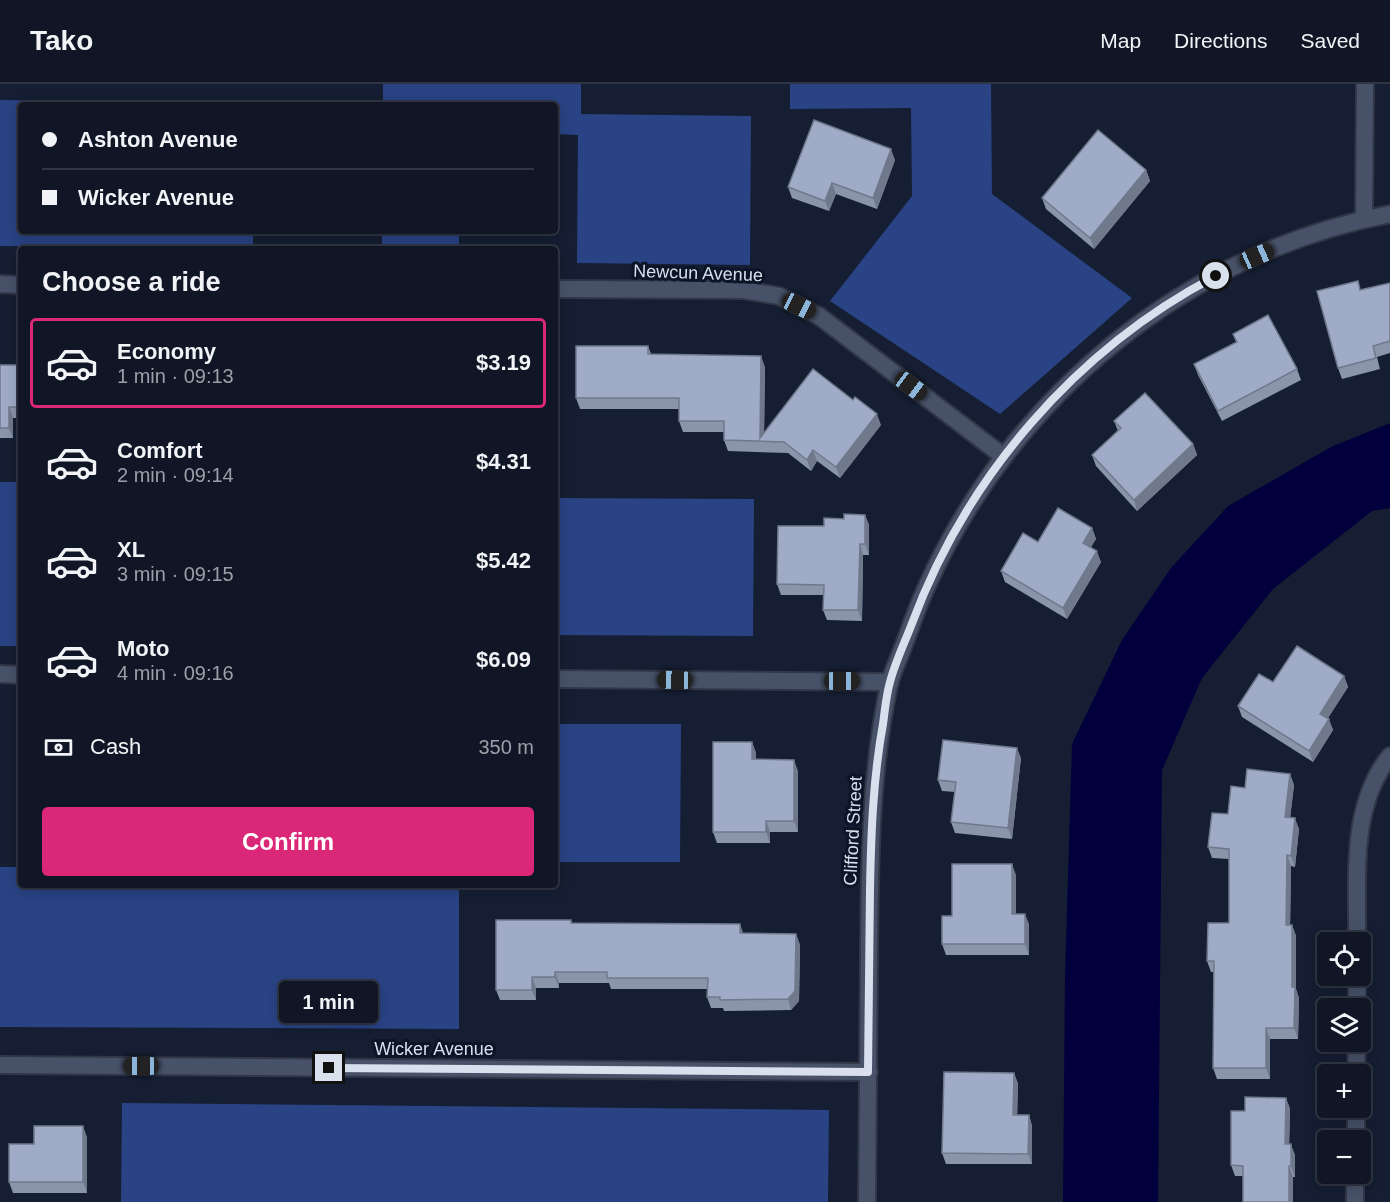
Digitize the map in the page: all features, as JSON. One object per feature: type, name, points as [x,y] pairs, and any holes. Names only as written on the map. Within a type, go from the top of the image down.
[{"type":"street","points":[[1364,219],[1365,84]]},
{"type":"street","name":"Clifford Street","points":[[867,1202],[872,805],[877,760],[890,682],[919,603],[959,522],[1003,456],[1053,398],[1120,337],[1196,287],[1246,261],[1320,231],[1390,214]]},
{"type":"street","points":[[0,284],[18,285]]},
{"type":"street","name":"Newcun Avenue","points":[[558,289],[743,290],[779,296],[819,316],[1003,456]]},
{"type":"street","points":[[0,675],[18,675]]},
{"type":"street","points":[[558,679],[890,682]]},
{"type":"street","points":[[1357,932],[1358,845],[1366,801],[1381,767],[1390,756]]},
{"type":"street","name":"Wicker Avenue","points":[[0,1065],[868,1072]]},
{"type":"street","points":[[1355,1184],[1355,1202]]},
{"type":"shaded area","points":[[383,84],[581,84],[581,114],[751,116],[750,265],[577,263],[578,135],[558,134],[558,102],[383,102]]},
{"type":"shaded area","points":[[790,84],[991,84],[992,194],[1132,298],[1000,414],[830,301],[912,196],[911,108],[790,109]]},
{"type":"shaded area","points":[[0,100],[170,102],[18,102],[18,234],[253,234],[253,246],[0,246]]},
{"type":"shaded area","points":[[382,234],[459,234],[459,246],[382,246]]},
{"type":"shaded area","points":[[1390,423],[1390,508],[1372,511],[1273,589],[1202,678],[1162,770],[1158,1202],[1063,1202],[1065,976],[1072,744],[1122,640],[1171,568],[1228,506],[1331,447]]},
{"type":"shaded area","points":[[0,482],[18,482],[18,646],[0,646]]},
{"type":"shaded area","points":[[558,498],[754,499],[753,636],[558,635]]},
{"type":"shaded area","points":[[558,724],[681,724],[680,862],[558,862]]},
{"type":"shaded area","points":[[0,867],[18,867],[18,888],[459,888],[459,1029],[0,1027]]},
{"type":"shaded area","points":[[122,1103],[829,1110],[828,1202],[121,1202]]},
{"type":"building","points":[[814,120],[891,149],[873,198],[832,183],[825,201],[788,187]]},
{"type":"building","points":[[1098,130],[1146,170],[1090,238],[1042,198]]},
{"type":"building","points":[[1358,281],[1360,290],[1390,283],[1390,341],[1373,346],[1376,358],[1338,368],[1317,291]]},
{"type":"building","points":[[1268,315],[1297,369],[1218,411],[1194,364],[1237,342],[1233,334]]},
{"type":"building","points":[[576,346],[648,346],[648,354],[761,356],[760,438],[813,369],[853,400],[855,397],[877,414],[836,467],[813,450],[807,460],[784,442],[724,440],[724,421],[679,421],[679,398],[576,398]]},
{"type":"building","points":[[0,365],[18,365],[18,407],[9,407],[9,428],[0,428]]},
{"type":"building","points":[[1145,393],[1193,444],[1134,500],[1092,455],[1121,428],[1114,421]]},
{"type":"building","points":[[1058,508],[1092,528],[1083,543],[1097,551],[1063,608],[1001,571],[1023,533],[1038,542]]},
{"type":"building","points":[[844,514],[865,515],[865,544],[860,544],[858,610],[823,610],[824,585],[777,584],[778,526],[824,526],[824,518],[844,519]]},
{"type":"building","points":[[1297,646],[1344,676],[1320,714],[1329,719],[1309,751],[1238,706],[1259,674],[1273,682]]},
{"type":"building","points":[[943,740],[1017,748],[1008,828],[951,822],[956,782],[938,780]]},
{"type":"building","points":[[713,742],[752,742],[752,759],[794,760],[794,821],[766,821],[766,832],[713,832]]},
{"type":"building","points":[[1247,769],[1290,774],[1285,817],[1295,818],[1291,856],[1287,855],[1286,925],[1292,925],[1294,1028],[1266,1028],[1266,1068],[1213,1068],[1214,961],[1207,961],[1208,923],[1229,923],[1229,849],[1208,847],[1212,813],[1228,814],[1231,786],[1245,788]]},
{"type":"building","points":[[952,864],[1012,864],[1012,914],[1025,914],[1025,944],[942,944],[942,916],[952,916]]},
{"type":"building","points":[[496,920],[740,924],[740,933],[796,934],[795,991],[788,999],[720,1000],[720,997],[707,997],[708,978],[607,978],[607,972],[555,972],[555,977],[532,977],[532,990],[496,990]]},
{"type":"building","points":[[944,1072],[1014,1073],[1013,1115],[1029,1115],[1028,1154],[942,1153]]},
{"type":"building","points":[[1245,1097],[1286,1098],[1285,1144],[1291,1144],[1289,1202],[1243,1202],[1243,1166],[1231,1165],[1231,1111],[1245,1111]]},
{"type":"building","points":[[34,1126],[83,1126],[83,1182],[9,1182],[9,1144],[34,1144]]},
{"type":"route","points":[[329,1068],[868,1072],[872,805],[890,682],[919,603],[959,522],[1003,456],[1053,398],[1120,337],[1157,311],[1216,276]]}]
